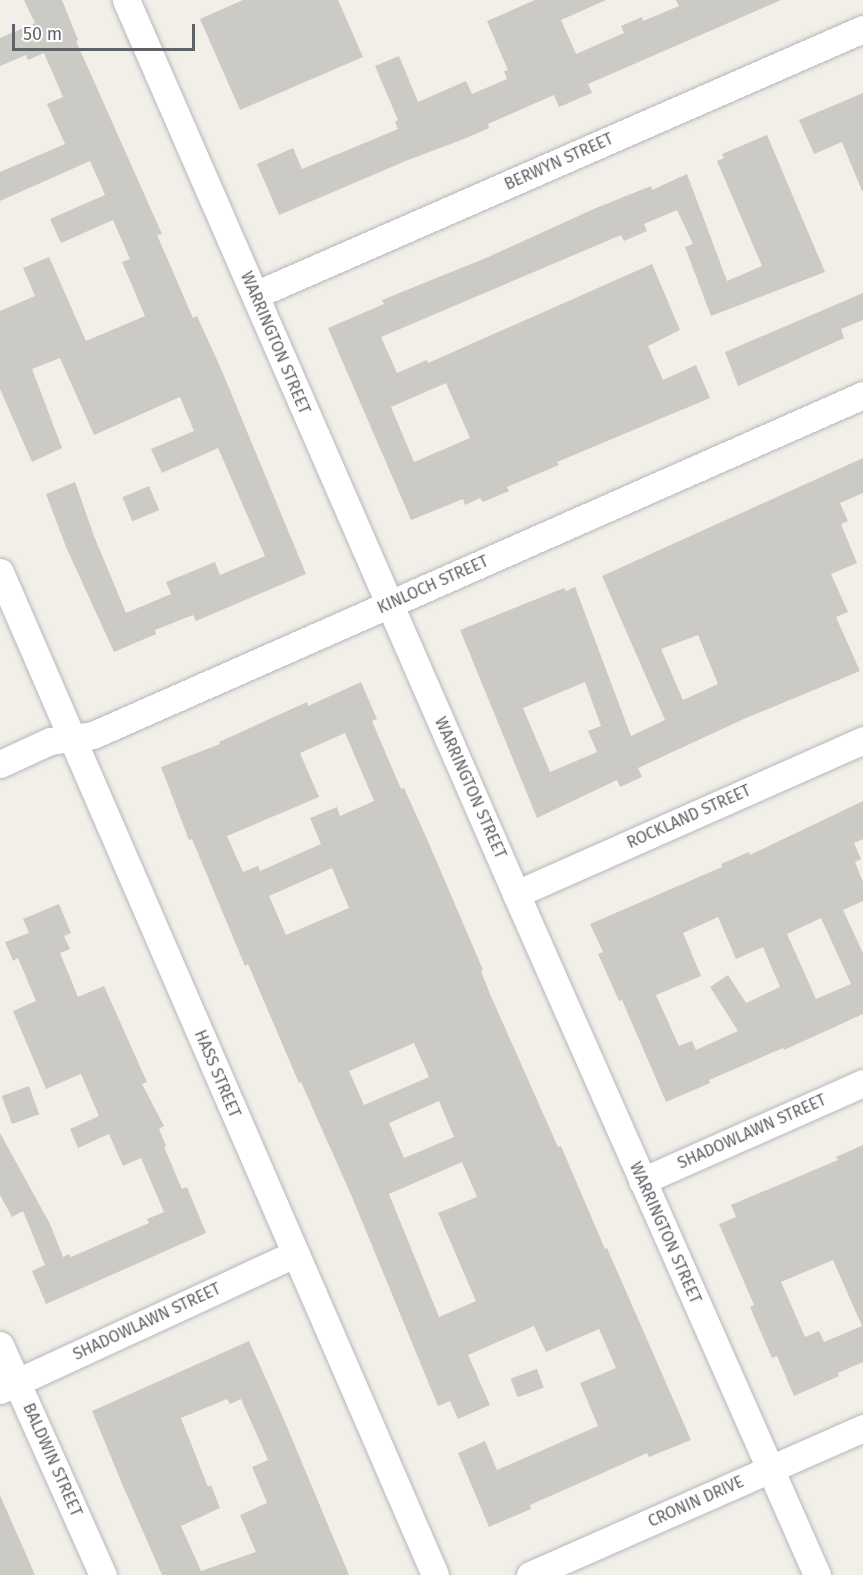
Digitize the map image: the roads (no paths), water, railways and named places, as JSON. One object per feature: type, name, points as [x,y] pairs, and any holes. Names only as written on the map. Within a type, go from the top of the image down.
[{"type":"street","name":"WARRINGTON STREET","points":[[126,0],[389,605],[817,1575]]},
{"type":"street","name":"BERWYN STREET","points":[[255,295],[863,29]]},
{"type":"street","name":"KINLOCH STREET","points":[[0,764],[50,741],[93,735],[863,395]]},
{"type":"street","name":"HASS STREET","points":[[0,572],[435,1575]]},
{"type":"street","name":"ROCKLAND STREET","points":[[516,894],[863,740]]},
{"type":"street","name":"SHADOWLAWN STREET","points":[[642,1181],[863,1083]]},
{"type":"street","name":"SHADOWLAWN STREET","points":[[9,1386],[295,1254]]},
{"type":"street","name":"BALDWIN STREET","points":[[0,1345],[9,1386],[103,1575]]},
{"type":"street","name":"CRONIN DRIVE","points":[[530,1575],[863,1428]]}]
